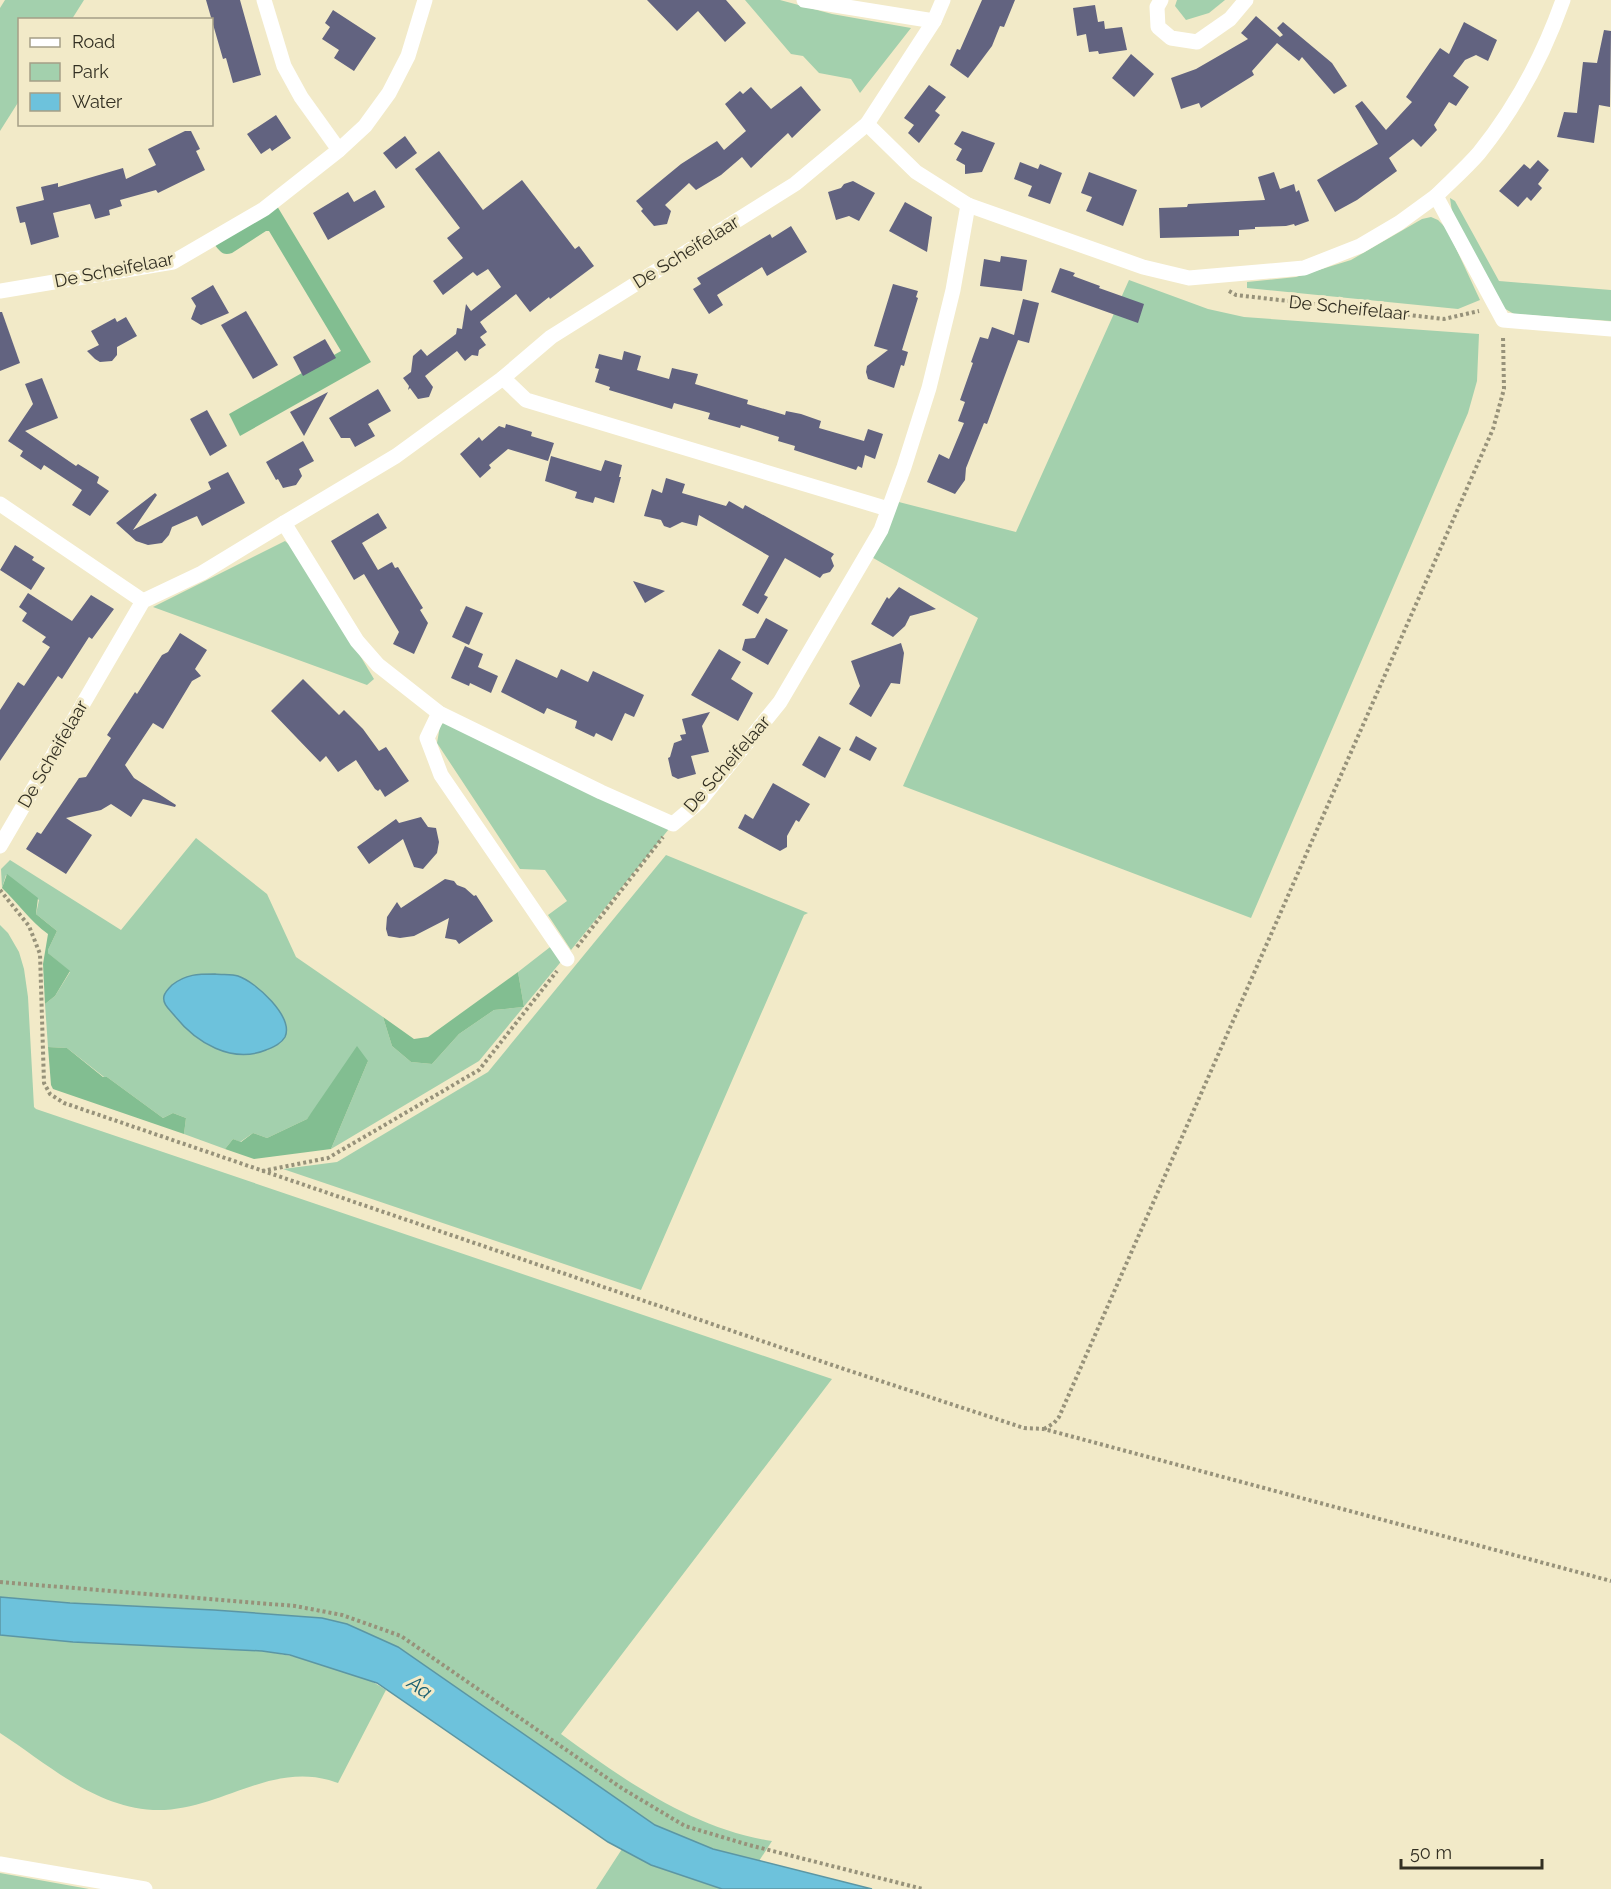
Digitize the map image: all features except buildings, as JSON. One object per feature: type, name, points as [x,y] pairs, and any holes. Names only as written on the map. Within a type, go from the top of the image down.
[{"type":"street","points":[[264,0],[284,66],[301,97],[339,150]]},
{"type":"street","name":"De Scheifelaar","points":[[0,291],[173,262],[264,209],[339,150],[365,126],[389,93],[408,56],[425,0]]},
{"type":"street","points":[[804,0],[934,21]]},
{"type":"street","name":"De Scheifelaar","points":[[0,846],[143,600],[202,573],[396,456],[503,378],[551,337],[795,184],[867,124],[934,21],[943,0]]},
{"type":"street","points":[[1161,0],[1157,7],[1158,27],[1171,38],[1197,42],[1230,19],[1246,0]]},
{"type":"street","name":"De Scheifelaar","points":[[867,124],[916,172],[968,205],[1143,267],[1189,278],[1304,268],[1360,246],[1399,223],[1436,196],[1478,154],[1513,104],[1553,29],[1563,0]]},
{"type":"street","points":[[1436,196],[1503,320],[1611,329]]},
{"type":"street","name":"De Scheifelaar","points":[[284,523],[357,641],[378,665],[439,713],[601,792],[673,824],[699,802],[780,702],[881,530],[929,388],[953,290],[968,205]]},
{"type":"street","points":[[503,378],[526,400],[888,508]]},
{"type":"street","points":[[0,504],[143,600]]},
{"type":"street","points":[[439,713],[427,738],[441,775],[567,959]]},
{"type":"street","points":[[0,1864],[146,1889]]},
{"type":"path","name":"De Scheifelaar","points":[[1207,277],[1236,295],[1444,319],[1474,313],[1494,305]]},
{"type":"path","points":[[1044,1428],[1059,1417],[1493,429],[1504,389],[1503,320]]},
{"type":"path","points":[[262,1171],[328,1158],[479,1070],[673,824]]},
{"type":"path","points":[[0,890],[29,926],[40,954],[44,1083],[50,1094],[64,1103],[841,1368],[1024,1428],[1044,1428],[1611,1581]]},
{"type":"path","points":[[0,1582],[295,1606],[342,1615],[401,1636],[457,1677],[623,1789],[686,1826],[749,1845],[923,1889]]},
{"type":"green space","points":[[5,0],[84,0],[73,18],[18,18],[18,103],[0,131],[0,8]]},
{"type":"green space","points":[[745,0],[780,0],[832,14],[911,28],[860,93],[851,79],[819,73],[803,56],[791,54]]},
{"type":"green space","points":[[1177,0],[1225,0],[1209,13],[1186,20],[1175,6]]},
{"type":"green space","points":[[1450,198],[1455,201],[1499,281],[1611,290],[1611,321],[1514,314],[1502,307],[1452,212]]},
{"type":"green space","points":[[274,201],[371,362],[240,436],[229,414],[341,351],[269,231],[229,254],[220,251],[214,244]]},
{"type":"green space","points":[[1431,217],[1447,229],[1480,300],[1458,309],[1247,288],[1247,282],[1296,277],[1351,260],[1422,219]]},
{"type":"green space","points":[[1129,280],[1208,309],[1244,317],[1479,334],[1477,381],[1468,413],[1251,918],[903,786],[978,618],[868,555],[891,500],[1016,532]]},
{"type":"green space","points":[[285,541],[299,553],[374,679],[367,685],[153,607]]},
{"type":"green space","points":[[450,716],[673,824],[571,950],[548,915],[567,901],[545,870],[520,869],[437,743],[440,726]]},
{"type":"green space","points":[[196,838],[267,894],[296,957],[383,1017],[392,1046],[411,1062],[432,1064],[459,1034],[494,1010],[524,1007],[479,1061],[331,1149],[368,1061],[319,1104],[307,1119],[267,1138],[253,1133],[240,1142],[233,1139],[225,1149],[184,1134],[186,1118],[173,1113],[163,1118],[67,1048],[48,1047],[45,1004],[55,996],[70,972],[48,953],[57,931],[36,914],[39,900],[6,875],[2,888],[1,869],[10,860],[121,930]]},
{"type":"green space","points":[[666,855],[808,913],[804,915],[641,1290],[283,1169],[337,1162],[488,1072]]},
{"type":"green space","points":[[7,874],[38,898],[36,914],[57,931],[48,953],[70,971],[55,996],[45,1004],[43,964],[48,934],[2,888]]},
{"type":"green space","points":[[0,925],[8,933],[19,952],[24,969],[28,997],[34,1107],[36,1109],[832,1379],[561,1734],[635,1785],[687,1814],[743,1835],[772,1841],[759,1861],[713,1849],[655,1825],[398,1647],[347,1624],[322,1618],[0,1597]]},
{"type":"green space","points":[[554,944],[564,958],[524,1007],[518,972]]},
{"type":"green space","points":[[518,972],[524,1007],[494,1010],[459,1034],[432,1064],[411,1062],[392,1046],[383,1017],[414,1039],[428,1037]]},
{"type":"green space","points":[[357,1046],[368,1061],[331,1149],[254,1159],[225,1149],[233,1139],[241,1142],[253,1133],[267,1138],[307,1119]]},
{"type":"green space","points":[[48,1047],[67,1048],[103,1077],[107,1077],[163,1118],[173,1113],[186,1118],[184,1134],[53,1089]]},
{"type":"green space","points":[[0,1635],[73,1642],[262,1651],[292,1656],[344,1670],[374,1682],[386,1690],[338,1783],[314,1777],[291,1777],[268,1781],[200,1804],[177,1809],[153,1810],[131,1807],[110,1801],[72,1782],[0,1733]]},
{"type":"green space","points":[[622,1849],[651,1865],[722,1889],[596,1889]]},
{"type":"green space","points":[[0,1873],[89,1889],[0,1889]]},
{"type":"water","points":[[215,974],[236,975],[254,985],[272,1001],[284,1020],[286,1029],[285,1037],[281,1042],[253,1054],[228,1052],[204,1042],[183,1025],[165,1004],[165,993],[177,981],[187,977]]},
{"type":"water","name":"Aa","points":[[0,1597],[322,1618],[347,1624],[398,1647],[655,1825],[713,1849],[872,1889],[722,1889],[651,1865],[608,1842],[377,1683],[290,1655],[262,1651],[73,1642],[0,1635]]}]
